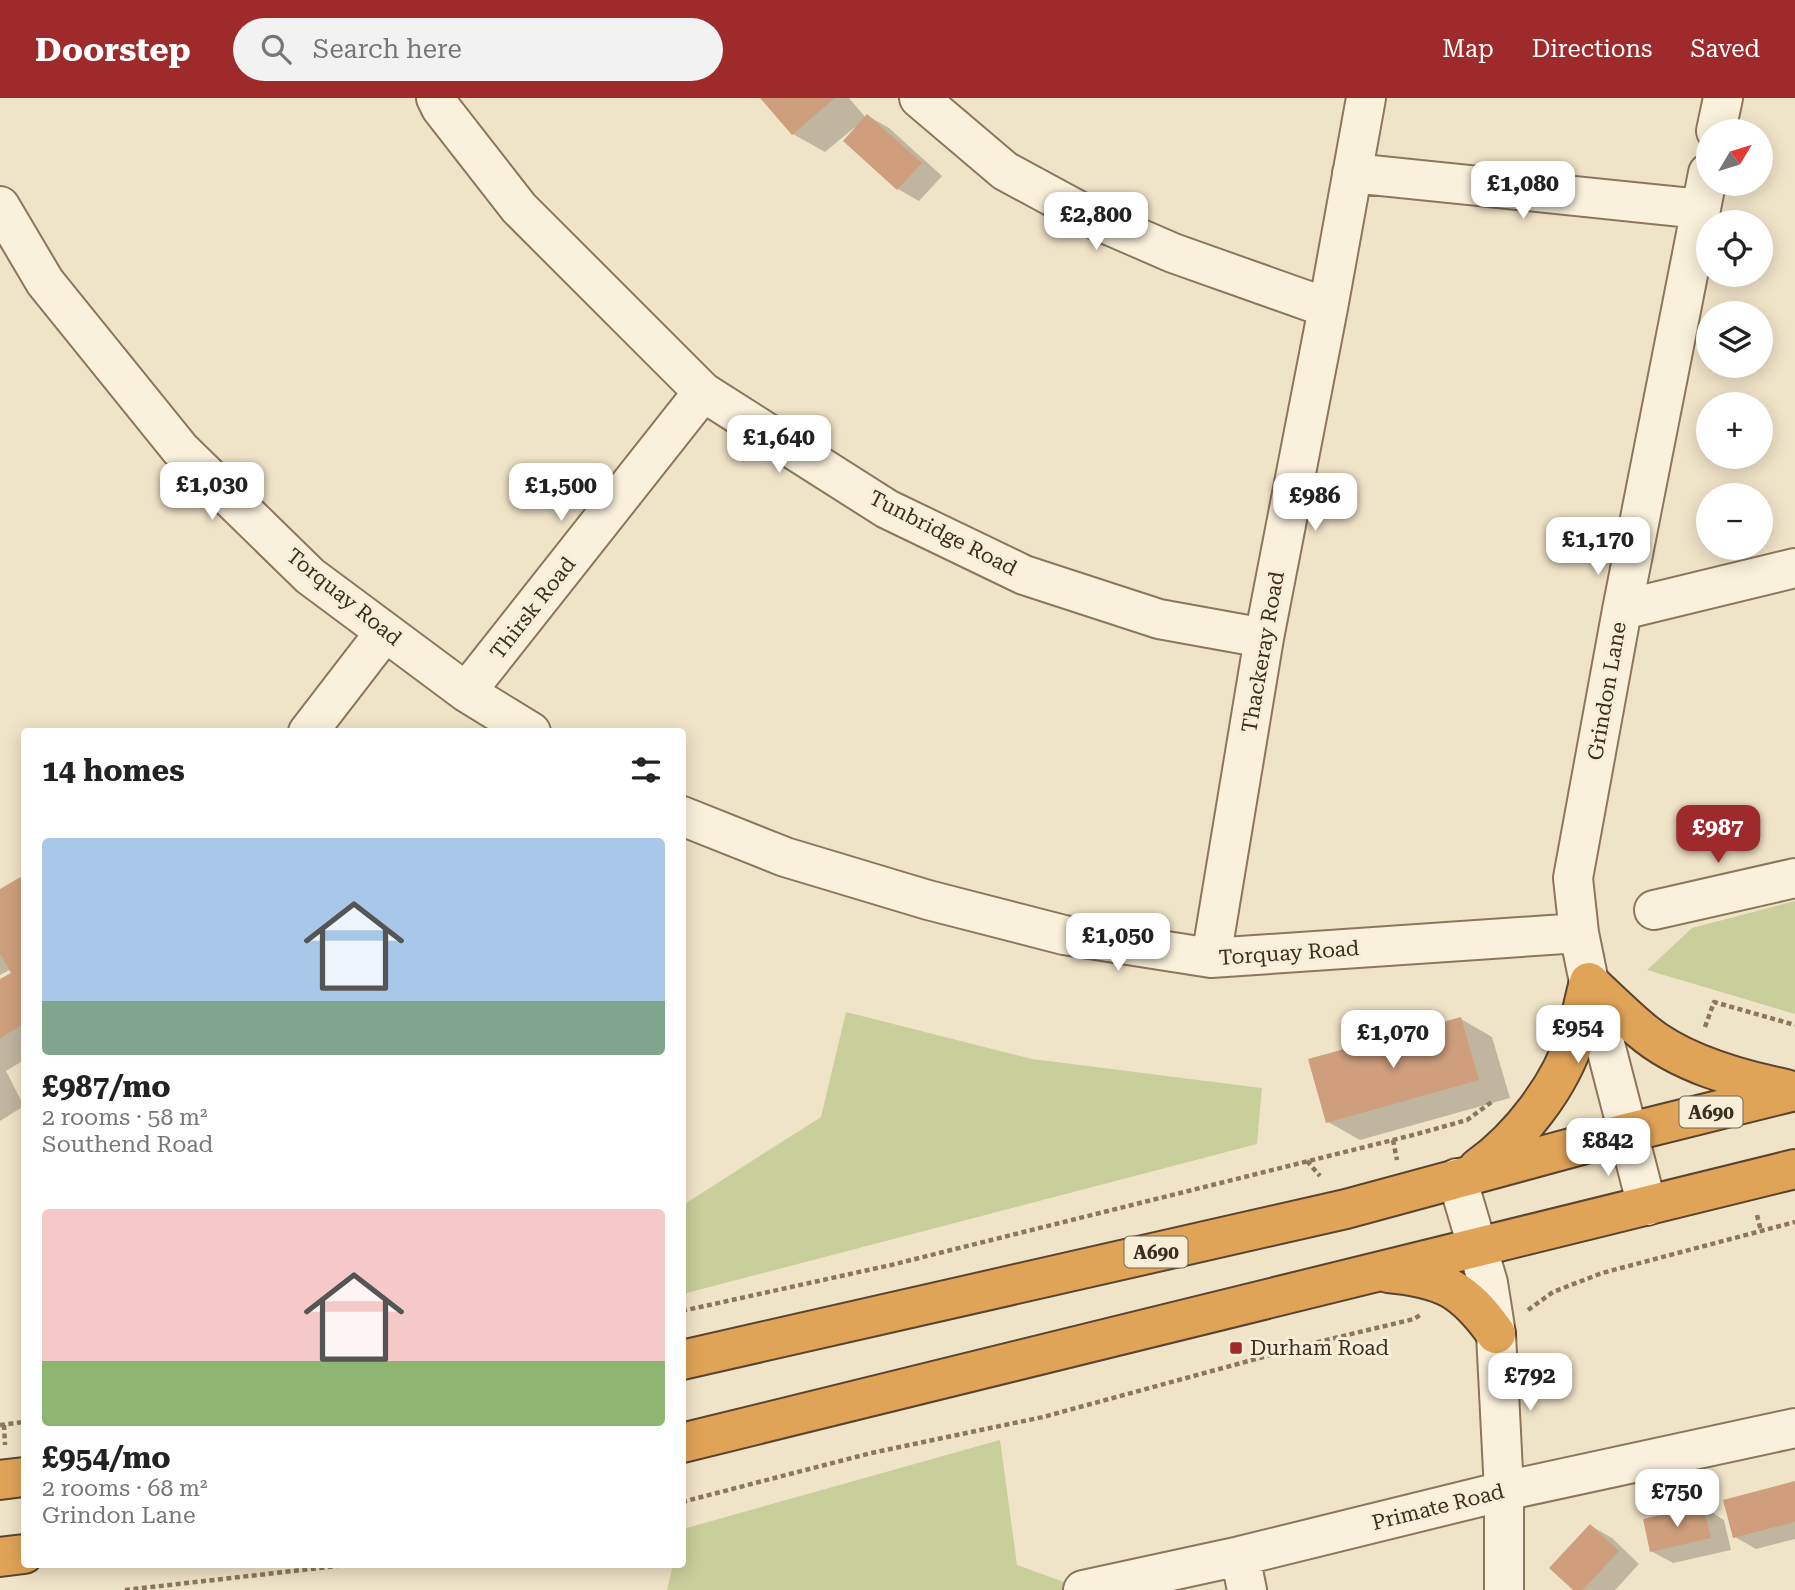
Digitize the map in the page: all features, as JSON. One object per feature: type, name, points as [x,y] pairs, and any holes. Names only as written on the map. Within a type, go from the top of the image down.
[{"type":"highway","points":[[1462,1177],[1493,1157],[1515,1136],[1550,1089],[1575,1038],[1589,982],[1643,1032],[1692,1061],[1745,1081],[1795,1091]]},
{"type":"highway","name":"A690","points":[[686,1359],[1346,1209],[1626,1133],[1795,1091]]},
{"type":"highway","points":[[686,1442],[1795,1169]]},
{"type":"highway","points":[[1380,1272],[1416,1275],[1450,1286],[1480,1312],[1496,1334]]},
{"type":"highway","points":[[0,1480],[21,1477]]},
{"type":"highway","points":[[0,1558],[21,1554]]},
{"type":"street","points":[[919,98],[1005,171],[1090,217],[1173,253],[1328,308]]},
{"type":"street","name":"Thackeray Road","points":[[1211,958],[1264,638],[1366,98]]},
{"type":"street","points":[[1719,119],[1723,98]]},
{"type":"street","name":"Tunbridge Road","points":[[445,101],[519,208],[703,392],[887,509],[1024,575],[1159,620],[1264,638]]},
{"type":"street","points":[[1352,173],[1696,191]]},
{"type":"street","name":"Grindon Lane","points":[[1647,1206],[1589,982],[1579,933],[1573,878],[1703,196]]},
{"type":"street","name":"Torquay Road","points":[[0,206],[45,282],[180,449],[310,576],[466,692],[524,728]]},
{"type":"street","name":"Thirsk Road","points":[[466,692],[703,392]]},
{"type":"street","points":[[1622,610],[1795,568]]},
{"type":"street","points":[[311,728],[385,632]]},
{"type":"street","name":"Torquay Road","points":[[686,818],[785,857],[928,900],[1064,935],[1211,958],[1326,961],[1579,933]]},
{"type":"street","points":[[1654,910],[1795,878]]},
{"type":"street","points":[[1462,1177],[1489,1283],[1496,1334],[1504,1490],[1504,1590]]},
{"type":"street","name":"Primate Road","points":[[1083,1590],[1243,1573],[1504,1490],[1795,1428]]},
{"type":"path","points":[[686,1310],[891,1265],[1393,1140]]},
{"type":"path","points":[[1553,1292],[1602,1273],[1795,1222]]},
{"type":"path","points":[[686,1501],[871,1452],[1043,1417],[1322,1341],[1414,1319],[1423,1312]]},
{"type":"path","points":[[0,1425],[21,1422]]},
{"type":"path","points":[[125,1590],[320,1568]]},
{"type":"green space","points":[[1795,901],[1795,1014],[1647,970],[1692,928]]},
{"type":"green space","points":[[846,1012],[1032,1059],[1262,1088],[1257,1144],[686,1293],[686,1203],[821,1117]]},
{"type":"green space","points":[[1000,1440],[1017,1565],[1086,1590],[667,1590],[672,1568],[686,1568],[686,1528]]},
{"type":"building","points":[[760,98],[835,98],[792,135]]},
{"type":"building","points":[[867,114],[922,163],[897,190],[843,141]]},
{"type":"building","points":[[21,877],[21,1026],[0,1038],[0,979],[11,973],[0,953],[0,889]]},
{"type":"building","points":[[1461,1017],[1479,1080],[1326,1123],[1308,1059]]},
{"type":"building","points":[[1795,1481],[1795,1522],[1733,1538],[1723,1500]]},
{"type":"building","points":[[1703,1506],[1711,1538],[1650,1552],[1643,1519]]},
{"type":"building","points":[[1590,1524],[1619,1551],[1583,1590],[1573,1590],[1549,1568]]},
{"type":"place","name":"Durham Road","points":[[1236,1348]]}]
